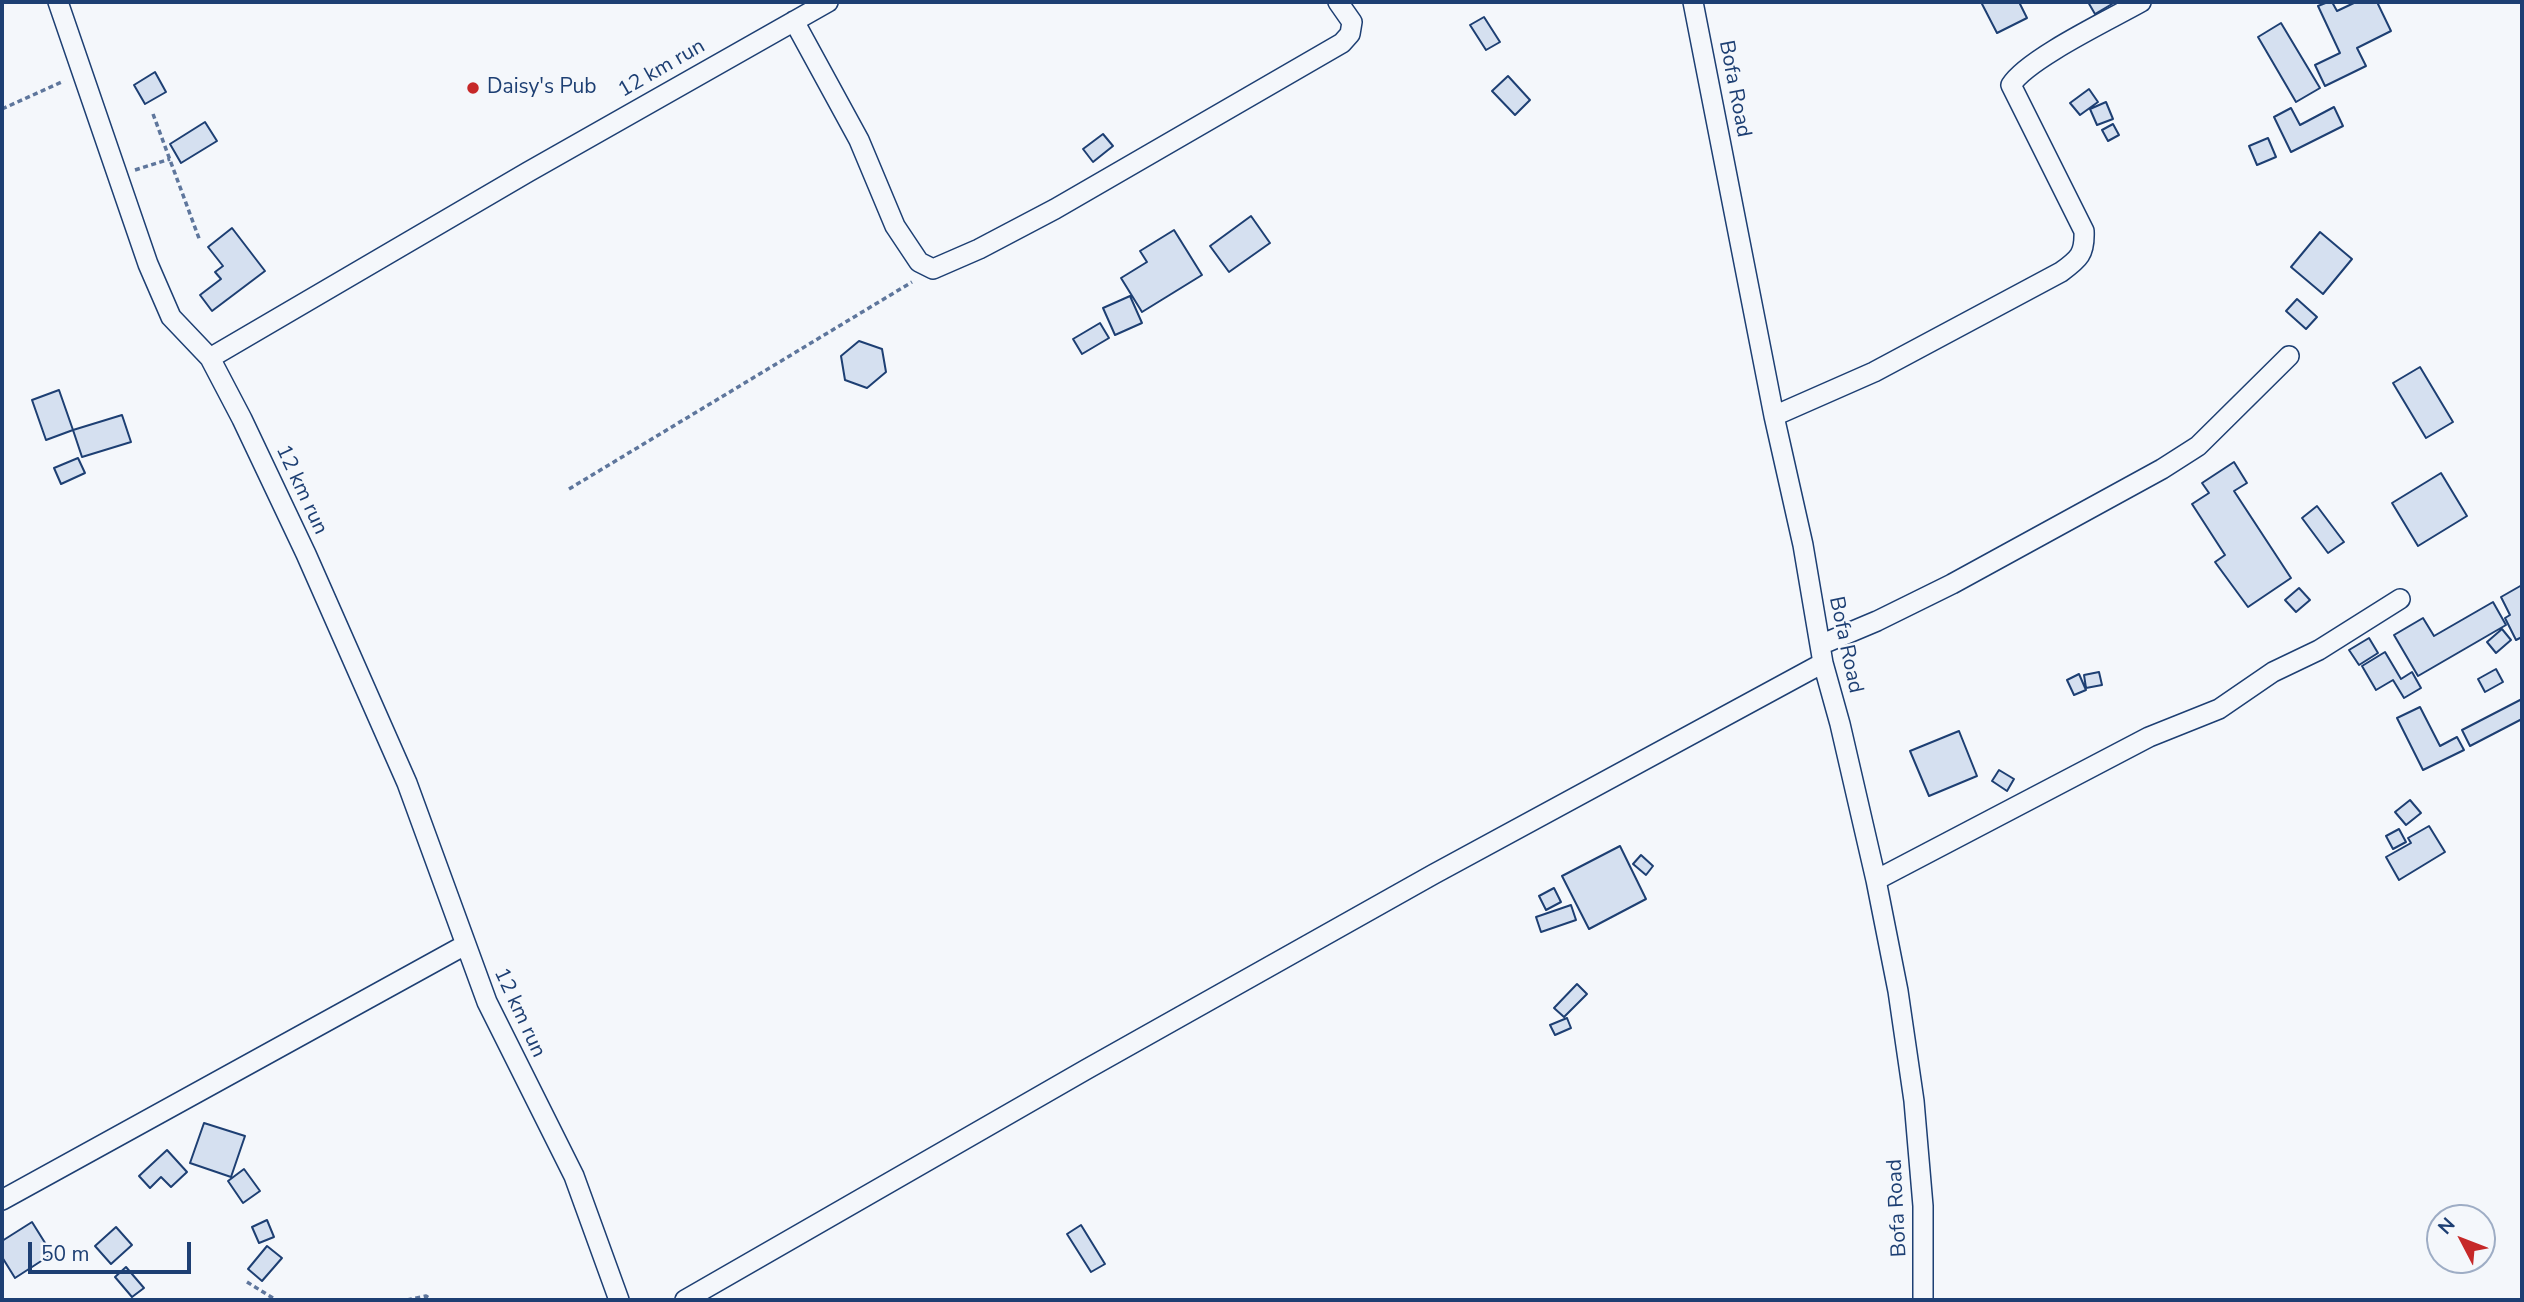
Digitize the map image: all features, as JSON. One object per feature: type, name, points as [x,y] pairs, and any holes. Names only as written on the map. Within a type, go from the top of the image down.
[{"type":"street","points":[[58,2],[148,264],[171,317],[210,358]]},
{"type":"street","name":"12 km run","points":[[619,1300],[573,1176],[487,1002],[407,783],[306,554],[210,358],[332,285],[828,2]]},
{"type":"street","points":[[794,21],[859,141],[895,226],[919,262],[933,269],[979,250],[1055,209],[1342,43],[1350,34],[1352,22],[1338,2]]},
{"type":"street","name":"Bofa Road","points":[[1693,2],[1774,416],[1803,545],[1821,654],[1877,880],[1898,991],[1914,1101],[1923,1206],[1923,1300]]},
{"type":"street","points":[[1774,416],[1874,372],[2061,272],[2076,261],[2084,248],[2084,231],[2011,85],[2016,77],[2033,64],[2141,2]]},
{"type":"street","points":[[685,1300],[1877,621],[1952,584],[2162,469],[2198,446],[2289,356]]},
{"type":"street","points":[[1877,880],[2149,737],[2219,709],[2273,672],[2319,650],[2400,599]]},
{"type":"street","points":[[2,1200],[465,945]]},
{"type":"path","points":[[2,109],[83,73]]},
{"type":"path","points":[[153,114],[200,241]]},
{"type":"path","points":[[118,175],[170,159]]},
{"type":"path","points":[[569,489],[933,269]]},
{"type":"path","points":[[247,1282],[276,1300]]},
{"type":"path","points":[[407,1300],[426,1296],[432,1300]]},
{"type":"building","points":[[1981,2],[2019,2],[2027,18],[1997,33]]},
{"type":"building","points":[[2088,2],[2111,2],[2112,4],[2095,14]]},
{"type":"building","points":[[2332,2],[2337,11],[2356,2],[2377,2],[2391,31],[2357,48],[2366,66],[2325,86],[2315,65],[2340,53],[2318,6]]},
{"type":"building","points":[[1484,17],[1500,42],[1486,50],[1470,25]]},
{"type":"building","points":[[2281,23],[2320,88],[2296,102],[2258,37]]},
{"type":"building","points":[[155,72],[166,92],[145,104],[134,85]]},
{"type":"building","points":[[1508,76],[1530,100],[1515,115],[1492,91]]},
{"type":"building","points":[[2089,89],[2098,102],[2080,115],[2070,103]]},
{"type":"building","points":[[2106,102],[2113,119],[2097,125],[2090,109]]},
{"type":"building","points":[[2334,107],[2343,126],[2291,152],[2274,117],[2291,108],[2300,125]]},
{"type":"building","points":[[205,122],[217,141],[181,163],[170,144]]},
{"type":"building","points":[[2113,124],[2119,135],[2108,141],[2102,130]]},
{"type":"building","points":[[1103,134],[1113,146],[1093,162],[1083,149]]},
{"type":"building","points":[[2268,138],[2276,157],[2257,165],[2249,146]]},
{"type":"building","points":[[1251,216],[1270,243],[1229,272],[1210,246]]},
{"type":"building","points":[[232,228],[265,271],[212,311],[200,295],[221,279],[215,272],[223,266],[208,247]]},
{"type":"building","points":[[1174,230],[1202,275],[1142,312],[1121,278],[1147,262],[1140,251]]},
{"type":"building","points":[[2320,232],[2352,259],[2323,294],[2291,267]]},
{"type":"building","points":[[1130,296],[1142,323],[1115,335],[1103,308]]},
{"type":"building","points":[[2297,299],[2317,317],[2306,329],[2286,311]]},
{"type":"building","points":[[1100,323],[1109,338],[1082,354],[1073,339]]},
{"type":"building","points":[[859,341],[882,349],[886,372],[867,388],[845,380],[841,356]]},
{"type":"building","points":[[2420,367],[2453,422],[2426,438],[2393,383]]},
{"type":"building","points":[[59,390],[73,430],[46,440],[32,400]]},
{"type":"building","points":[[122,415],[131,442],[82,457],[73,430]]},
{"type":"building","points":[[78,458],[85,473],[61,484],[54,468]]},
{"type":"building","points":[[2234,462],[2247,483],[2234,491],[2291,578],[2248,607],[2215,562],[2225,555],[2192,504],[2209,493],[2202,483]]},
{"type":"building","points":[[2441,473],[2467,516],[2418,546],[2392,503]]},
{"type":"building","points":[[2317,506],[2344,542],[2328,553],[2302,518]]},
{"type":"building","points":[[2522,585],[2522,637],[2516,640],[2505,618],[2510,615],[2501,597]]},
{"type":"building","points":[[2299,588],[2310,600],[2296,612],[2285,600]]},
{"type":"building","points":[[2493,602],[2506,625],[2418,676],[2394,635],[2423,618],[2434,636]]},
{"type":"building","points":[[2502,629],[2511,640],[2496,653],[2487,642]]},
{"type":"building","points":[[2369,638],[2378,653],[2359,665],[2349,650]]},
{"type":"building","points":[[2385,652],[2401,679],[2412,672],[2421,688],[2404,698],[2393,680],[2376,690],[2362,666]]},
{"type":"building","points":[[2496,669],[2503,682],[2485,692],[2478,679]]},
{"type":"building","points":[[2099,672],[2102,685],[2086,688],[2084,675]]},
{"type":"building","points":[[2079,674],[2086,690],[2074,695],[2067,680]]},
{"type":"building","points":[[2522,699],[2522,719],[2470,746],[2462,730]]},
{"type":"building","points":[[2420,707],[2440,746],[2457,737],[2464,750],[2423,770],[2397,718]]},
{"type":"building","points":[[1959,731],[1977,776],[1929,796],[1910,751]]},
{"type":"building","points":[[1999,770],[2014,779],[2007,791],[1992,781]]},
{"type":"building","points":[[2410,800],[2421,813],[2406,825],[2395,812]]},
{"type":"building","points":[[2429,826],[2445,852],[2399,880],[2386,857],[2411,843],[2408,838]]},
{"type":"building","points":[[2399,829],[2406,842],[2393,849],[2386,836]]},
{"type":"building","points":[[1620,846],[1646,899],[1589,929],[1562,876]]},
{"type":"building","points":[[1641,855],[1653,866],[1646,875],[1633,864]]},
{"type":"building","points":[[1554,888],[1561,902],[1546,910],[1539,896]]},
{"type":"building","points":[[1571,905],[1576,920],[1541,932],[1536,917]]},
{"type":"building","points":[[1577,984],[1587,994],[1564,1017],[1554,1008]]},
{"type":"building","points":[[1567,1018],[1571,1028],[1555,1035],[1550,1025]]},
{"type":"building","points":[[204,1123],[245,1136],[231,1177],[190,1163]]},
{"type":"building","points":[[167,1150],[187,1172],[171,1187],[161,1177],[150,1188],[139,1176]]},
{"type":"building","points":[[244,1169],[260,1191],[243,1203],[228,1181]]},
{"type":"building","points":[[267,1220],[274,1237],[259,1243],[252,1227]]},
{"type":"building","points":[[32,1222],[52,1254],[15,1278],[2,1257],[2,1241]]},
{"type":"building","points":[[1081,1225],[1105,1264],[1091,1272],[1067,1234]]},
{"type":"building","points":[[116,1227],[132,1245],[111,1264],[95,1246]]},
{"type":"building","points":[[267,1246],[282,1258],[262,1281],[248,1269]]},
{"type":"building","points":[[126,1267],[144,1288],[132,1297],[115,1277]]},
{"type":"place","name":"Daisy's Pub","points":[[473,88]]}]
